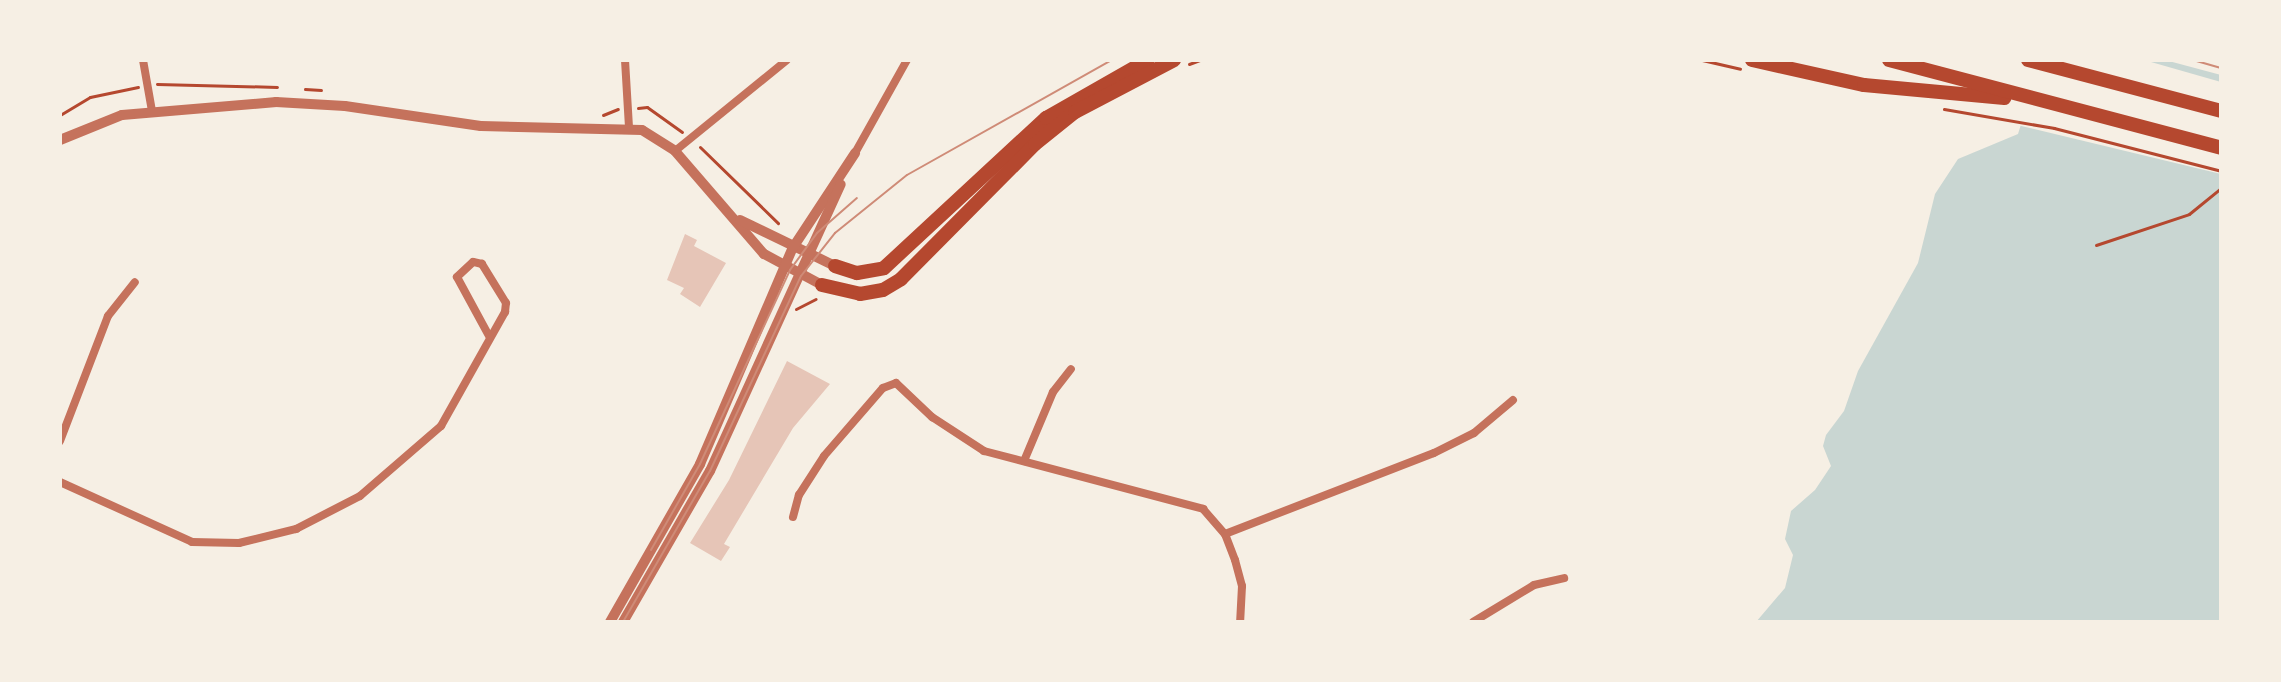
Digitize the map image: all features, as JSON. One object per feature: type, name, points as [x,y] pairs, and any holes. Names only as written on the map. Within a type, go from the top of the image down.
[{"type":"highway","points":[[835,266],[857,273],[884,268],[1046,118],[1148,60]]},
{"type":"highway","points":[[822,285],[860,294],[883,290],[901,279],[1035,144],[1075,112],[1174,60]]},
{"type":"highway","points":[[1752,60],[1864,85],[2045,101]]},
{"type":"highway","points":[[1889,60],[2221,148]]},
{"type":"highway","points":[[2028,60],[2221,111]]},
{"type":"highway","points":[[2045,60],[2071,71]]},
{"type":"street","points":[[143,60],[152,111]]},
{"type":"street","points":[[625,60],[629,128]]},
{"type":"street","points":[[675,151],[787,60]]},
{"type":"street","points":[[610,622],[700,464],[792,249],[855,153],[907,60]]},
{"type":"street","points":[[60,140],[122,115],[317,103],[493,127],[629,128],[654,134],[675,151],[738,219],[758,248],[786,268],[822,285]]},
{"type":"street","points":[[623,622],[710,471],[855,153]]},
{"type":"street","points":[[738,219],[792,249],[835,266]]},
{"type":"street","points":[[60,482],[192,542],[239,543],[296,529],[360,496],[426,441],[452,408],[506,303],[482,264],[473,262],[457,277],[489,336]]},
{"type":"street","points":[[60,441],[108,316],[135,282]]},
{"type":"street","points":[[1024,461],[1053,392],[1071,369]]},
{"type":"street","points":[[793,517],[799,495],[824,456],[883,388],[896,383],[951,431],[984,451],[1189,502],[1215,520],[1225,534],[1242,586],[1240,622]]},
{"type":"street","points":[[1225,534],[1434,453],[1474,433],[1513,400]]},
{"type":"street","points":[[1473,622],[1534,585],[1564,578]]},
{"type":"path","points":[[60,115],[90,97],[148,85]]},
{"type":"path","points":[[1934,108],[2054,128],[2221,171]]},
{"type":"path","points":[[2096,245],[2189,214],[2221,188]]},
{"type":"path","points":[[799,311],[814,299]]},
{"type":"shaded area","points":[[2041,60],[2221,60],[2221,622],[1756,622],[1785,588],[1793,555],[1785,539],[1791,511],[1815,490],[1831,466],[1823,446],[1826,435],[1844,411],[1858,371],[1918,263],[1935,194],[1958,159],[2018,134]]},
{"type":"pier","points":[[2037,60],[2144,60],[2221,82],[2221,174],[2017,125]]},
{"type":"pier","points":[[2165,60],[2221,60],[2221,75]]},
{"type":"building","points":[[685,234],[697,240],[694,246],[726,263],[700,307],[680,294],[684,288],[667,280]]},
{"type":"building","points":[[787,361],[830,384],[793,428],[724,544],[730,547],[721,561],[690,543],[729,480]]},
{"type":"tram line","points":[[623,622],[710,471],[801,276],[835,233],[907,175],[1112,60]]},
{"type":"tram line","points":[[2193,60],[2221,68]]},
{"type":"tram line","points":[[651,550],[700,464],[790,270],[817,233],[857,198]]}]
